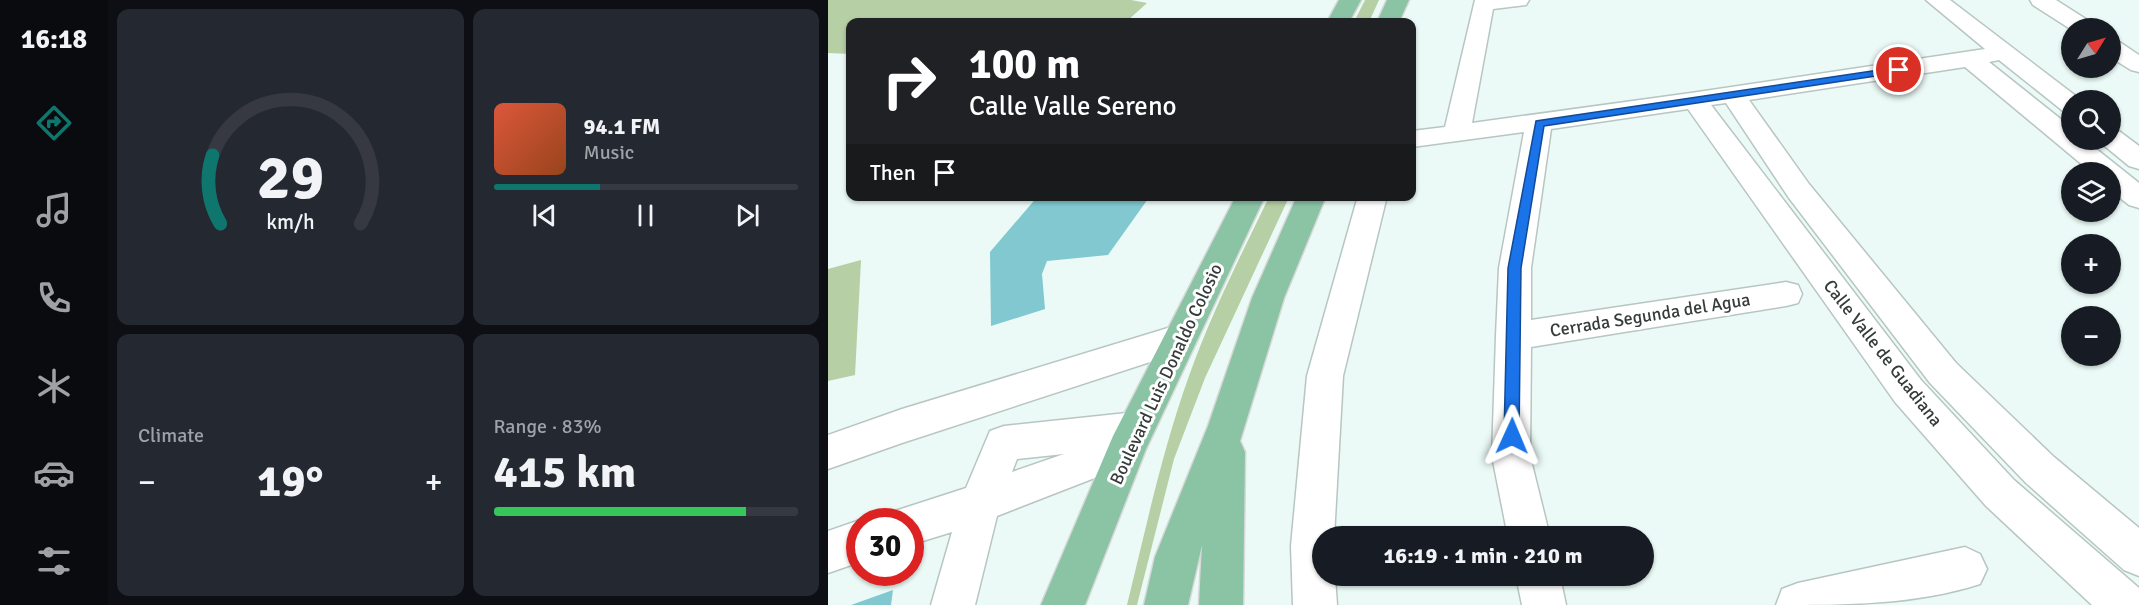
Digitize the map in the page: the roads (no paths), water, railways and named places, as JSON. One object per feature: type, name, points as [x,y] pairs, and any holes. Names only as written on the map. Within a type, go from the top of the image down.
[{"type":"main road","points":[[1340,18],[1350,0]]},
{"type":"main road","points":[[1390,18],[1398,0]]},
{"type":"main road","name":"Boulevard Luis Donaldo Colosio","points":[[1068,599],[1132,438],[1249,201]]},
{"type":"main road","points":[[1166,605],[1176,557],[1227,426],[1268,298],[1310,201]]},
{"type":"main road","points":[[1221,605],[1227,426]]},
{"type":"street","points":[[1457,133],[1478,2],[1518,0]]},
{"type":"street","points":[[1936,0],[2061,97]]},
{"type":"street","points":[[2041,0],[2069,18]]},
{"type":"street","points":[[1416,138],[1539,124],[1970,59],[2003,52]]},
{"type":"street","points":[[2121,53],[2139,65]]},
{"type":"street","points":[[1970,59],[2094,162]]},
{"type":"street","name":"Calle Valle de Guadiana","points":[[1733,95],[1799,191],[1943,373],[2040,470],[2139,555]]},
{"type":"street","name":"Calle Valle de Guadiana","points":[[1695,101],[1908,391],[2000,493],[2125,605]]},
{"type":"street","points":[[1527,526],[1511,456],[1515,268],[1539,124]]},
{"type":"street","points":[[2121,146],[2139,160]]},
{"type":"street","points":[[2121,184],[2139,198]]},
{"type":"street","points":[[1315,605],[1312,546],[1325,376],[1372,201]]},
{"type":"street","name":"Cerrada Segunda del Agua","points":[[1513,336],[1786,294]]},
{"type":"street","points":[[829,458],[1019,389],[1181,338]]},
{"type":"street","points":[[953,605],[980,503],[1004,443],[1019,389]]},
{"type":"street","points":[[1004,443],[1132,438]]},
{"type":"street","points":[[924,521],[980,503],[1132,438]]},
{"type":"street","points":[[828,552],[846,546]]},
{"type":"street","points":[[1798,605],[1965,569]]},
{"type":"street","points":[[1540,586],[1544,605]]}]
